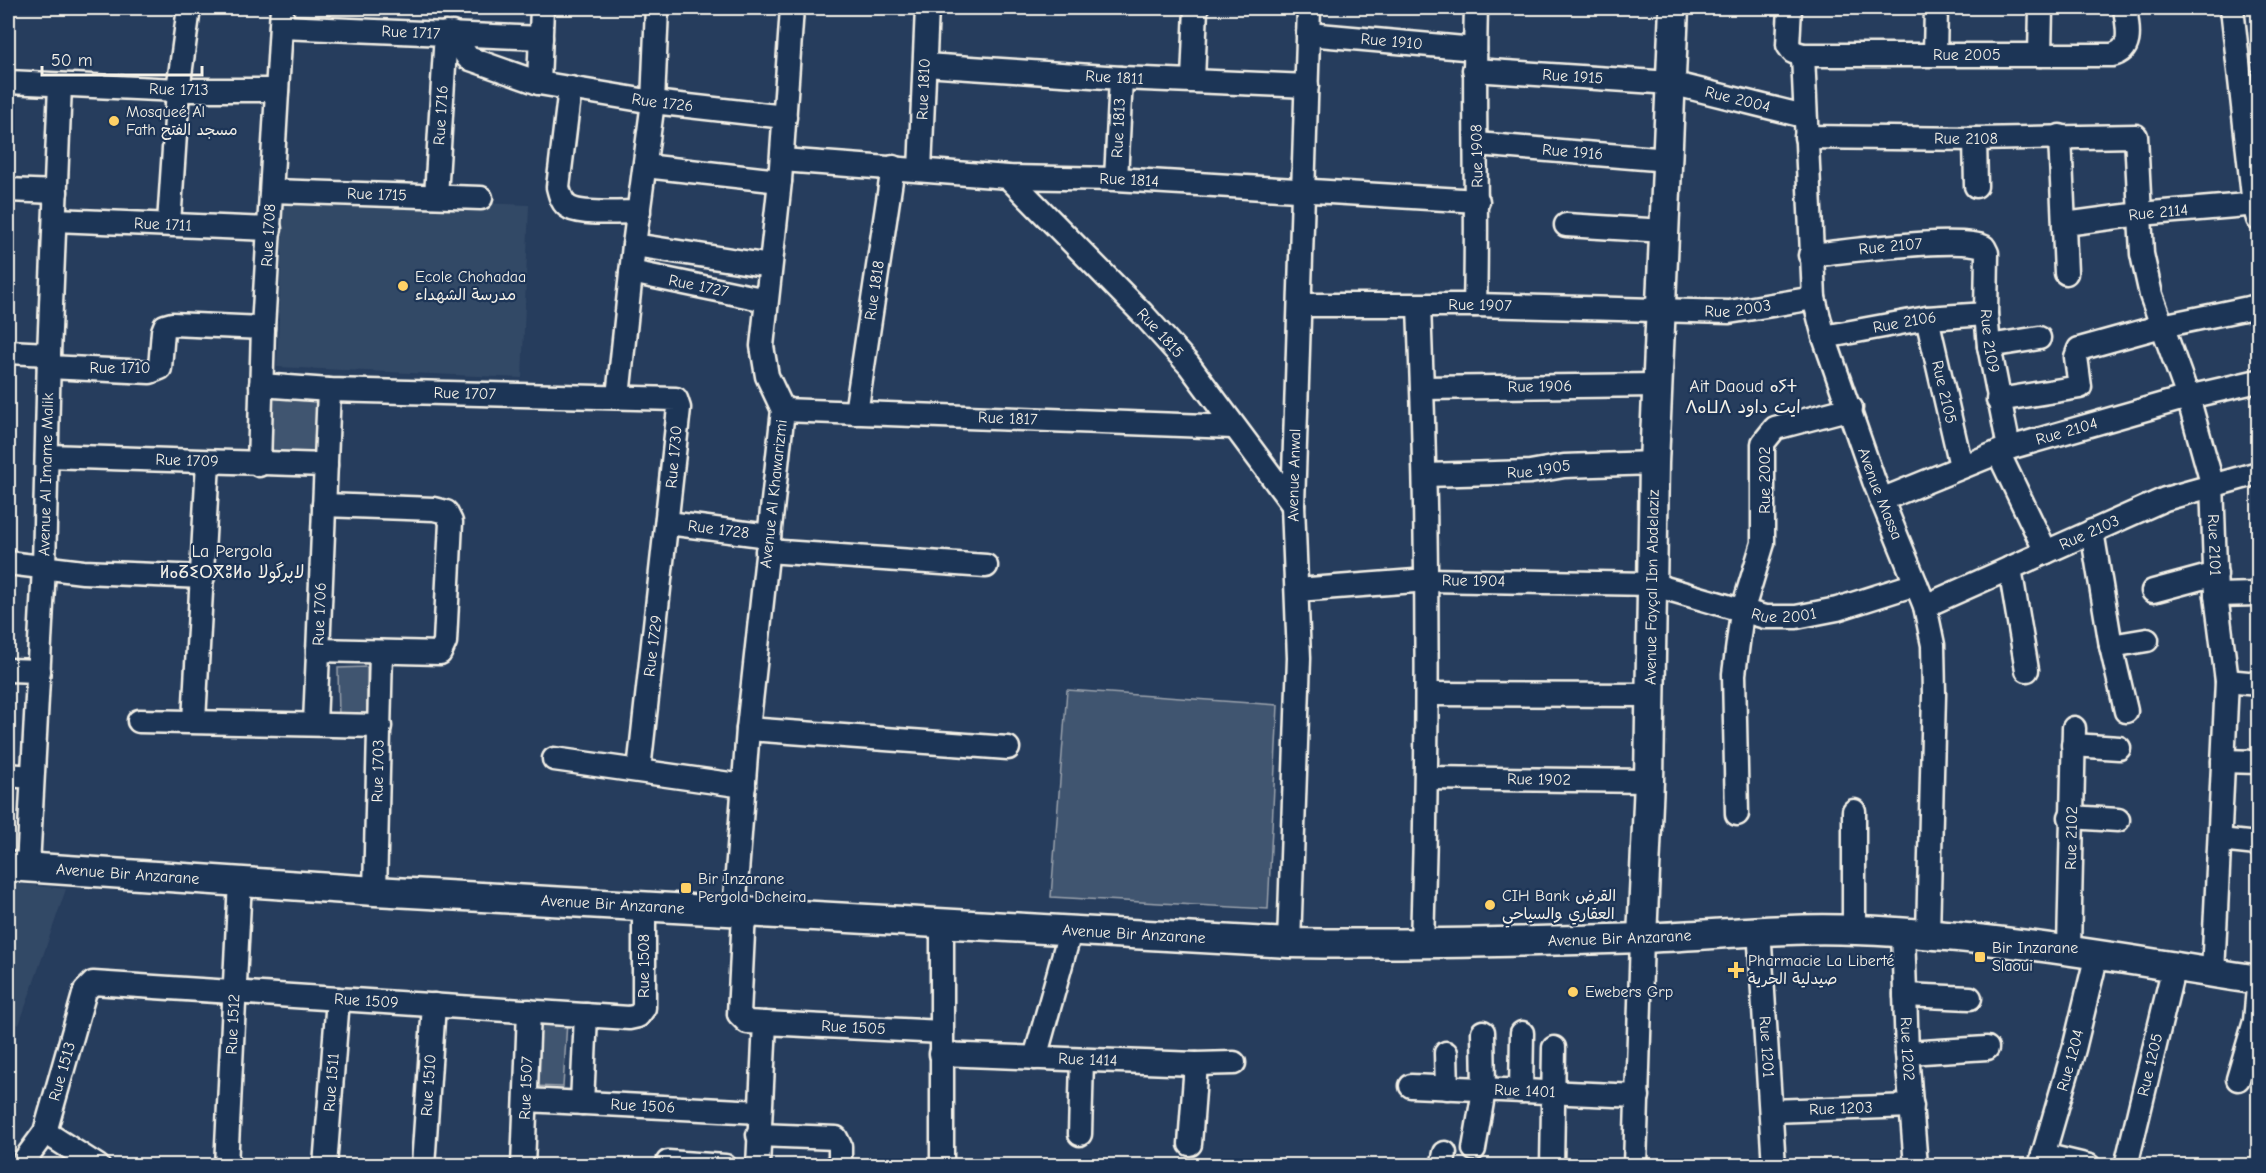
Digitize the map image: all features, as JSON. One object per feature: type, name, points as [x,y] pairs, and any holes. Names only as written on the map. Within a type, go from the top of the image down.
[{"type":"street","points":[[169,223],[178,90],[189,8]]},
{"type":"street","points":[[539,83],[542,8]]},
{"type":"street","points":[[618,397],[634,245],[653,102],[657,8]]},
{"type":"street","name":"Avenue Al Khawarizmi","points":[[739,913],[748,729],[783,410],[767,376],[762,346],[785,117],[786,8]]},
{"type":"street","name":"Rue 1810","points":[[920,170],[927,8]]},
{"type":"street","points":[[1193,80],[1196,8]]},
{"type":"street","name":"Avenue Anwal","points":[[1289,943],[1299,658],[1293,505],[1309,8]]},
{"type":"street","name":"Rue 1908","points":[[1475,305],[1478,201],[1474,60],[1476,8]]},
{"type":"street","name":"Avenue Fayçal Ibn Abdelaziz","points":[[1635,1166],[1649,781],[1654,463],[1674,8]]},
{"type":"street","points":[[1790,8],[1788,45],[1793,52],[1803,55]]},
{"type":"street","points":[[1935,54],[1936,8]]},
{"type":"street","points":[[2040,55],[2041,8]]},
{"type":"street","name":"Rue 2005","points":[[1803,55],[2112,55],[2122,52],[2128,43],[2125,8]]},
{"type":"street","points":[[2232,8],[2257,209]]},
{"type":"street","name":"Rue 1717","points":[[281,17],[449,33],[541,38]]},
{"type":"street","name":"Rue 1708","points":[[259,465],[263,328],[281,17]]},
{"type":"street","name":"Rue 1726","points":[[449,33],[468,58],[539,83],[653,102],[785,117]]},
{"type":"street","name":"Rue 1716","points":[[436,196],[449,33]]},
{"type":"street","name":"Rue 1910","points":[[1308,34],[1474,60]]},
{"type":"street","name":"Avenue Massa","points":[[1803,55],[1810,255],[1814,298],[1824,337],[1851,408],[1881,500],[1924,606],[1933,645],[1934,695],[1916,933]]},
{"type":"street","name":"Rue 1915","points":[[1474,60],[1671,83]]},
{"type":"street","name":"Rue 1811","points":[[925,65],[1121,78],[1306,86]]},
{"type":"street","name":"Rue 1813","points":[[1116,179],[1121,78]]},
{"type":"street","name":"Rue 1713","points":[[8,82],[178,90],[277,90]]},
{"type":"street","name":"Rue 2004","points":[[1671,83],[1805,126]]},
{"type":"street","name":"Avenue Al Imame Malik","points":[[18,866],[31,777],[39,671],[60,85]]},
{"type":"street","points":[[570,88],[558,187],[561,200],[570,208],[581,210],[639,212]]},
{"type":"street","name":"Rue 2108","points":[[1805,126],[1975,139],[2128,134]]},
{"type":"street","name":"Rue 2101","points":[[2128,134],[2136,136],[2138,140],[2142,254],[2162,326],[2188,398],[2212,483],[2216,585],[2227,681],[2213,973]]},
{"type":"street","points":[[2060,136],[2066,273]]},
{"type":"street","points":[[1975,139],[1976,186]]},
{"type":"street","name":"Rue 1916","points":[[1477,144],[1668,160]]},
{"type":"street","points":[[645,166],[781,170]]},
{"type":"street","name":"Rue 1814","points":[[781,170],[893,167],[1008,177],[1116,179],[1478,201]]},
{"type":"street","name":"Rue 1818","points":[[856,413],[893,167]]},
{"type":"street","name":"Rue 1815","points":[[1008,177],[1174,347],[1293,505]]},
{"type":"street","points":[[8,190],[56,192]]},
{"type":"street","name":"Rue 1715","points":[[272,191],[481,198]]},
{"type":"street","name":"Rue 2114","points":[[2065,224],[2140,214],[2257,209]]},
{"type":"street","name":"Rue 1711","points":[[55,220],[270,229]]},
{"type":"street","points":[[1566,225],[1665,231]]},
{"type":"street","name":"Rue 2107","points":[[1810,255],[1905,246],[1971,243]]},
{"type":"street","name":"Rue 2109","points":[[1971,243],[1984,247],[1987,253],[1986,314],[2003,450],[2046,552]]},
{"type":"street","points":[[634,245],[770,266]]},
{"type":"street","name":"Rue 1727","points":[[632,272],[766,300]]},
{"type":"street","name":"Rue 2003","points":[[1662,311],[1730,312],[1814,298]]},
{"type":"street","name":"Rue 1907","points":[[1300,305],[1475,305],[1662,311]]},
{"type":"street","points":[[1419,306],[1428,580],[1428,778],[1422,945]]},
{"type":"street","points":[[1998,400],[2076,389],[2082,384],[2076,357],[2079,349],[2162,326],[2259,306]]},
{"type":"street","name":"Rue 2106","points":[[1824,337],[1927,318],[1986,314]]},
{"type":"street","name":"Rue 2105","points":[[1927,318],[1961,466]]},
{"type":"street","name":"Rue 1710","points":[[49,360],[150,372],[160,368],[165,326],[172,324],[263,328]]},
{"type":"street","points":[[1989,346],[2039,338]]},
{"type":"street","points":[[8,352],[49,360]]},
{"type":"street","name":"Rue 2104","points":[[1881,500],[2003,450],[2188,398],[2259,381]]},
{"type":"street","name":"Rue 1707","points":[[261,385],[329,390],[669,399]]},
{"type":"street","name":"Rue 1906","points":[[1423,388],[1657,385]]},
{"type":"street","name":"Rue 1706","points":[[315,724],[329,390]]},
{"type":"street","name":"Rue 1730","points":[[668,523],[679,408],[676,399],[669,399]]},
{"type":"street","name":"Rue 2002","points":[[1737,814],[1734,674],[1742,612],[1763,543],[1763,443],[1766,436],[1775,428],[1851,408]]},
{"type":"street","name":"Rue 1817","points":[[783,410],[1233,427]]},
{"type":"street","name":"Rue 1709","points":[[47,456],[259,465],[326,465]]},
{"type":"street","points":[[194,721],[208,462]]},
{"type":"street","name":"Rue 1905","points":[[1425,475],[1530,472],[1564,466],[1654,463]]},
{"type":"street","name":"Rue 2103","points":[[1924,606],[2165,499],[2212,483],[2259,473]]},
{"type":"street","points":[[318,650],[440,653],[443,649],[452,522],[450,515],[446,512],[434,509],[324,505]]},
{"type":"street","name":"Rue 1728","points":[[668,523],[768,544],[986,566]]},
{"type":"street","name":"Rue 1729","points":[[639,770],[668,523]]},
{"type":"street","points":[[2092,531],[2111,646],[2126,711]]},
{"type":"street","points":[[8,563],[82,572],[203,577]]},
{"type":"street","points":[[2010,568],[2027,670]]},
{"type":"street","name":"Rue 1904","points":[[1297,590],[1428,580],[1652,584]]},
{"type":"street","name":"Rue 2001","points":[[1652,584],[1695,595],[1765,618],[1796,618],[1837,609],[1916,584]]},
{"type":"street","points":[[2153,591],[2216,585],[2259,594]]},
{"type":"street","points":[[2111,646],[2147,640]]},
{"type":"street","name":"Rue 1703","points":[[375,891],[381,652]]},
{"type":"street","points":[[8,670],[39,671]]},
{"type":"street","points":[[2227,681],[2259,684]]},
{"type":"street","points":[[1428,694],[1650,695]]},
{"type":"street","points":[[139,721],[380,726]]},
{"type":"street","points":[[748,729],[1008,748]]},
{"type":"street","name":"Rue 2102","points":[[2069,949],[2073,736],[2119,748]]},
{"type":"street","points":[[554,759],[744,786]]},
{"type":"street","points":[[2223,761],[2259,762]]},
{"type":"street","points":[[8,776],[31,777]]},
{"type":"street","name":"Rue 1902","points":[[1428,778],[1649,781]]},
{"type":"street","points":[[1854,811],[1854,930]]},
{"type":"street","points":[[2070,817],[2118,820]]},
{"type":"street","points":[[2220,840],[2257,844]]},
{"type":"street","name":"Avenue Bir Anzarane","points":[[18,866],[375,891],[1289,943],[1422,945],[1642,938],[1759,929],[1916,933],[2069,949],[2259,980]]},
{"type":"street","name":"Rue 1512","points":[[226,1166],[240,881]]},
{"type":"street","name":"Rue 1508","points":[[629,1018],[638,1016],[644,1008],[644,906]]},
{"type":"street","name":"Rue 1505","points":[[739,913],[739,1014],[747,1022],[941,1043]]},
{"type":"street","points":[[942,925],[942,1166]]},
{"type":"street","name":"Rue 1201","points":[[1759,929],[1774,1166]]},
{"type":"street","points":[[1035,1058],[1070,932]]},
{"type":"street","name":"Rue 1202","points":[[1916,933],[1905,995],[1916,1166]]},
{"type":"street","name":"Rue 1204","points":[[2042,1160],[2074,1049],[2097,954]]},
{"type":"street","name":"Rue 1205","points":[[2126,1166],[2174,966]]},
{"type":"street","name":"Rue 1509","points":[[104,982],[629,1018]]},
{"type":"street","name":"Rue 1513","points":[[20,1166],[45,1132],[85,992],[93,983],[104,982]]},
{"type":"street","points":[[2238,1079],[2255,1021],[2259,988]]},
{"type":"street","points":[[1905,995],[1970,998]]},
{"type":"street","name":"Rue 1511","points":[[325,1166],[338,999]]},
{"type":"street","name":"Rue 1510","points":[[423,1166],[434,1005]]},
{"type":"street","name":"Rue 1507","points":[[523,1166],[529,1011]]},
{"type":"street","points":[[582,1103],[586,1015]]},
{"type":"street","points":[[758,1166],[765,1023]]},
{"type":"street","points":[[1474,1149],[1484,1090],[1483,1032]]},
{"type":"street","points":[[1521,1091],[1522,1033]]},
{"type":"street","name":"Rue 1414","points":[[941,1043],[1035,1058],[1197,1064],[1234,1063]]},
{"type":"street","points":[[1552,1166],[1554,1048]]},
{"type":"street","points":[[1907,1053],[1986,1048]]},
{"type":"street","points":[[1446,1053],[1447,1088]]},
{"type":"street","points":[[1080,1134],[1082,1060]]},
{"type":"street","points":[[1190,1144],[1197,1064]]},
{"type":"street","name":"Rue 1401","points":[[1411,1086],[1638,1096]]},
{"type":"street","name":"Rue 1506","points":[[526,1100],[760,1112]]},
{"type":"street","name":"Rue 1203","points":[[1771,1111],[1912,1106]]},
{"type":"street","points":[[45,1132],[98,1166]]},
{"type":"street","points":[[758,1135],[836,1138],[840,1146],[840,1166]]},
{"type":"street","points":[[2042,1160],[2089,1166]]},
{"type":"street","points":[[668,1162],[725,1166]]},
{"type":"shaded area","name":"Ecole Chohadaa مدرسة الشهداء","points":[[284,195],[529,205],[522,378],[277,367]]},
{"type":"shaded area","points":[[271,395],[319,399],[315,453],[267,450]]},
{"type":"shaded area","points":[[367,667],[367,717],[339,717],[338,668]]},
{"type":"shaded area","points":[[1067,690],[1278,705],[1268,909],[1051,897]]},
{"type":"shaded area","points":[[8,883],[66,889],[19,1025],[8,1019]]},
{"type":"shaded area","points":[[536,1019],[567,1021],[563,1087],[532,1086]]},
{"type":"place","name":"Mosqueé Al Fath مسجد الفتح","points":[[114,121]]},
{"type":"place","name":"Ecole Chohadaa مدرسة الشهداء","points":[[403,286]]},
{"type":"place","name":"Bir Inzarane Pergola Dcheira","points":[[686,888]]},
{"type":"place","name":"CIH Bank القرض العقاري والسياحي","points":[[1490,905]]},
{"type":"place","name":"Bir Inzarane Slaoui","points":[[1980,957]]},
{"type":"place","name":"Pharmacie La Liberté صيدلية الحرية","points":[[1736,970]]},
{"type":"place","name":"Ewebers Grp","points":[[1573,992]]},
{"type":"district","name":"Ait Daoud ⴰⵢⵜ ⴷⴰⵡⴷ ايت داود","points":[[1743,396]]},
{"type":"district","name":"La Pergola ⵍⴰⵒⵉⵔⴳⵓⵍⴰ لاپرگولا","points":[[232,561]]}]
